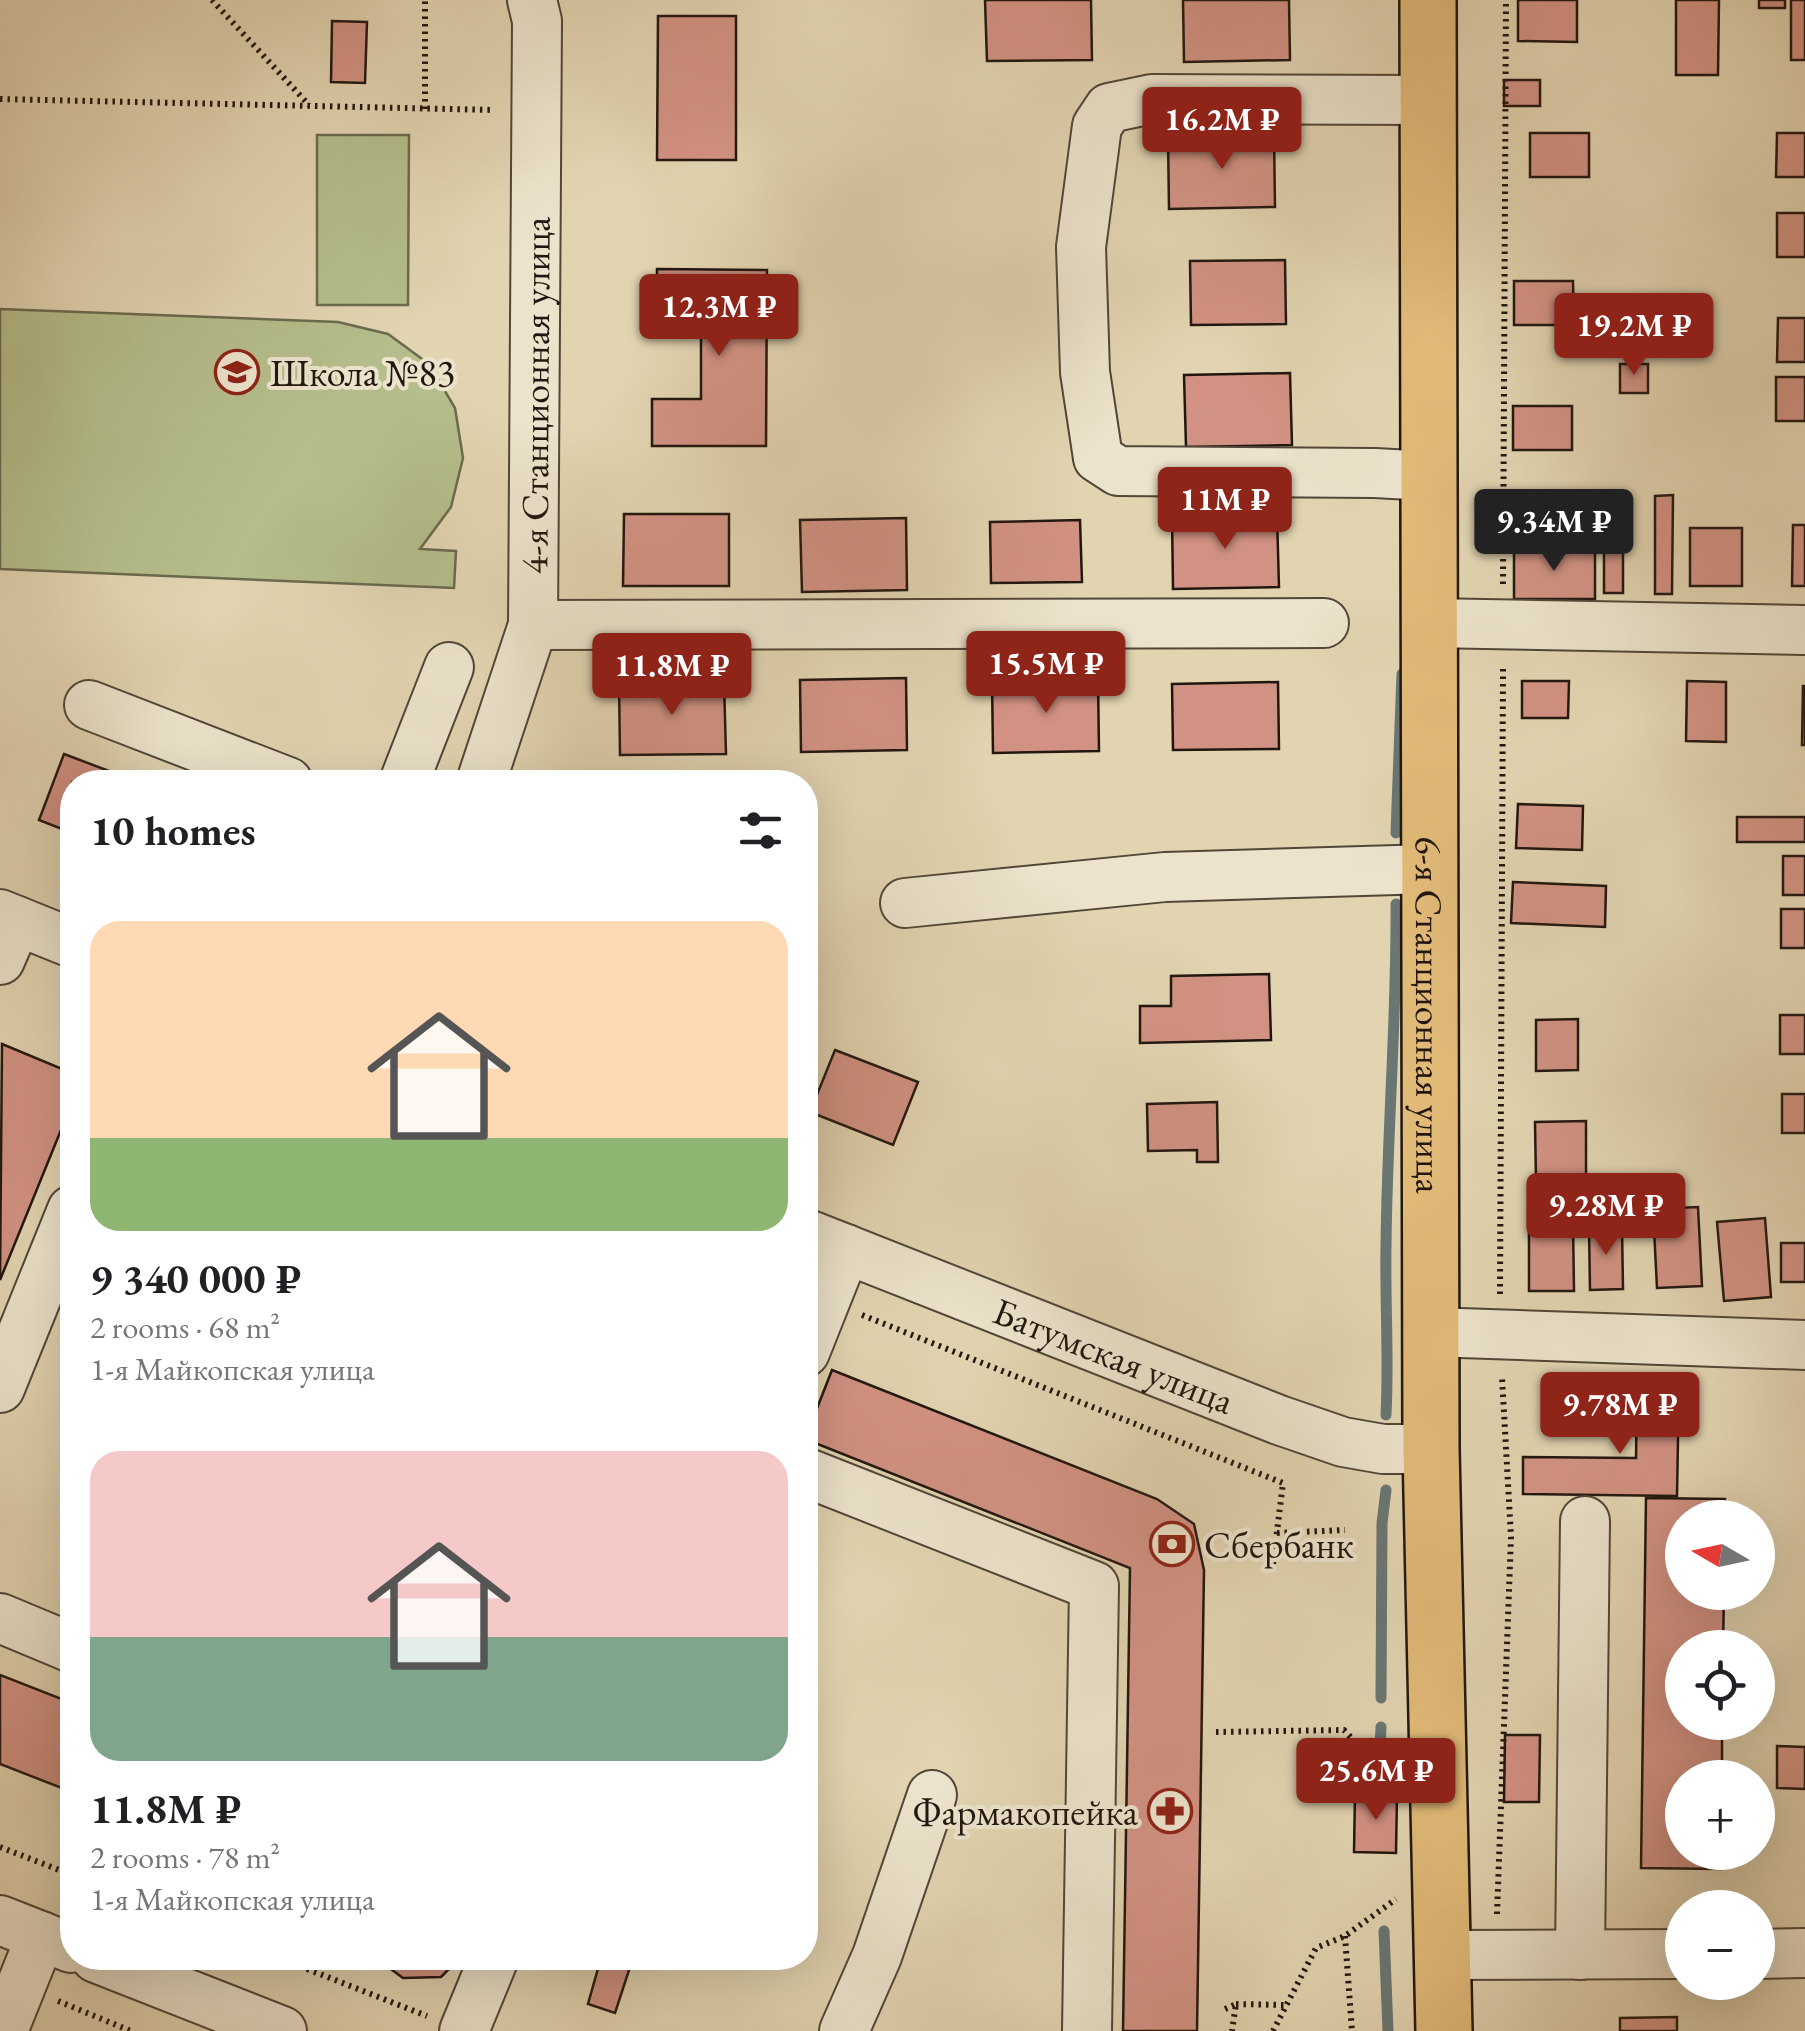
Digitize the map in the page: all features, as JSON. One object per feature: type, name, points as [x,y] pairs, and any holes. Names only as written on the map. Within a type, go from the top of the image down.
[{"type":"main road","name":"6-я Станционная улица","points":[[1428,0],[1431,1450],[1469,1955],[1444,2031]]},
{"type":"street","name":"4-я Станционная улица","points":[[485,770],[534,625],[536,21],[532,0]]},
{"type":"street","points":[[1428,100],[1152,98],[1109,108],[1097,126],[1081,246],[1085,372],[1098,458],[1118,470],[1430,476]]},
{"type":"street","points":[[1429,623],[1805,630]]},
{"type":"street","points":[[534,625],[1324,624]]},
{"type":"street","points":[[409,770],[449,667]]},
{"type":"street","points":[[89,705],[257,770]]},
{"type":"street","points":[[905,903],[1165,877],[1430,869]]},
{"type":"street","points":[[5,932],[60,941]]},
{"type":"street","points":[[0,1388],[60,1240]]},
{"type":"street","points":[[818,1320],[826,1300],[826,1241]]},
{"type":"street","name":"Батумская улица","points":[[826,1241],[1278,1420],[1343,1442],[1383,1449],[1431,1450]]},
{"type":"street","points":[[1431,1332],[1805,1344]]},
{"type":"street","points":[[818,1477],[1094,1586],[1087,2031]]},
{"type":"street","points":[[1580,1955],[1586,1520]]},
{"type":"street","points":[[0,1618],[60,1643]]},
{"type":"street","points":[[844,2031],[878,1956],[932,1795]]},
{"type":"street","points":[[2,2031],[38,1935]]},
{"type":"street","points":[[1469,1955],[1665,1954]]},
{"type":"street","points":[[1775,1954],[1805,1954]]},
{"type":"street","points":[[446,2024],[485,1970]]},
{"type":"street","points":[[176,1972],[282,2031]]},
{"type":"path","points":[[212,0],[310,106]]},
{"type":"path","points":[[425,0],[425,109]]},
{"type":"path","points":[[1503,598],[1506,0]]},
{"type":"path","points":[[0,100],[536,112]]},
{"type":"path","points":[[1469,1955],[1511,1536],[1500,1334],[1503,657]]},
{"type":"path","points":[[826,1300],[1283,1483],[1272,1564]]},
{"type":"path","points":[[1277,1533],[1345,1530]]},
{"type":"path","points":[[1216,1732],[1344,1730]]},
{"type":"path","points":[[0,1846],[60,1871]]},
{"type":"path","points":[[1273,2031],[1316,1948],[1346,1936],[1352,2031]]},
{"type":"path","points":[[309,1970],[446,2024]]},
{"type":"path","points":[[21,1986],[131,2031]]},
{"type":"path","points":[[1232,2031],[1236,2004]]},
{"type":"path","points":[[1225,2009],[1236,2004],[1287,2005]]},
{"type":"green space","points":[[317,135],[409,135],[408,305],[317,305]]},
{"type":"green space","points":[[0,309],[338,322],[388,334],[429,364],[455,408],[463,458],[451,507],[420,549],[456,551],[454,588],[0,569]]},
{"type":"building","points":[[985,0],[1091,0],[1092,60],[987,61]]},
{"type":"building","points":[[1183,0],[1289,0],[1290,60],[1184,62]]},
{"type":"building","points":[[1518,0],[1577,0],[1577,42],[1518,41]]},
{"type":"building","points":[[1676,0],[1719,0],[1718,75],[1676,75]]},
{"type":"building","points":[[1759,0],[1785,0],[1785,8],[1759,8]]},
{"type":"building","points":[[1791,0],[1805,0],[1805,60],[1791,60]]},
{"type":"building","points":[[658,16],[736,16],[736,160],[657,160]]},
{"type":"building","points":[[332,21],[367,22],[365,83],[331,82]]},
{"type":"building","points":[[1504,80],[1540,80],[1540,106],[1504,106]]},
{"type":"building","points":[[1530,133],[1589,133],[1589,177],[1530,177]]},
{"type":"building","points":[[1777,133],[1805,133],[1805,177],[1776,177]]},
{"type":"building","points":[[1274,135],[1275,207],[1169,209],[1168,137]]},
{"type":"building","points":[[1777,213],[1805,213],[1805,257],[1777,257]]},
{"type":"building","points":[[1285,260],[1286,324],[1191,325],[1190,261]]},
{"type":"building","points":[[657,269],[767,270],[766,446],[652,446],[652,399],[701,399],[701,311],[657,311]]},
{"type":"building","points":[[1514,281],[1573,281],[1574,325],[1514,325]]},
{"type":"building","points":[[1778,318],[1805,318],[1805,362],[1777,362]]},
{"type":"building","points":[[1620,364],[1648,364],[1648,393],[1620,393]]},
{"type":"building","points":[[1290,373],[1292,445],[1186,447],[1184,375]]},
{"type":"building","points":[[1776,377],[1805,377],[1805,421],[1776,421]]},
{"type":"building","points":[[1513,406],[1572,406],[1572,450],[1513,450]]},
{"type":"building","points":[[1673,495],[1672,594],[1655,594],[1655,496]]},
{"type":"building","points":[[1499,497],[1537,497],[1537,522],[1500,522]]},
{"type":"building","points":[[624,514],[729,514],[729,586],[623,586]]},
{"type":"building","points":[[1277,515],[1279,587],[1173,589],[1172,517]]},
{"type":"building","points":[[906,518],[907,590],[802,592],[800,520]]},
{"type":"building","points":[[1080,520],[1082,582],[991,583],[990,522]]},
{"type":"building","points":[[1793,525],[1805,525],[1805,586],[1792,586]]},
{"type":"building","points":[[1690,528],[1742,528],[1742,586],[1690,586]]},
{"type":"building","points":[[1514,549],[1595,549],[1595,599],[1514,599]]},
{"type":"building","points":[[1604,550],[1623,550],[1623,593],[1604,593]]},
{"type":"building","points":[[906,678],[907,750],[801,752],[800,680]]},
{"type":"building","points":[[1098,679],[1099,751],[993,753],[992,681]]},
{"type":"building","points":[[724,681],[726,754],[620,755],[619,683]]},
{"type":"building","points":[[1522,681],[1569,681],[1568,718],[1522,718]]},
{"type":"building","points":[[1687,681],[1726,682],[1726,742],[1686,741]]},
{"type":"building","points":[[1278,682],[1279,749],[1173,750],[1172,684]]},
{"type":"building","points":[[1805,686],[1805,745],[1802,745]]},
{"type":"building","points":[[64,754],[106,770],[60,770],[60,828],[39,820]]},
{"type":"building","points":[[1518,804],[1583,806],[1582,850],[1516,848]]},
{"type":"building","points":[[1737,817],[1805,817],[1805,842],[1737,842]]},
{"type":"building","points":[[1783,856],[1805,856],[1805,895],[1783,895]]},
{"type":"building","points":[[1513,882],[1606,886],[1605,927],[1511,923]]},
{"type":"building","points":[[1781,909],[1805,909],[1805,948],[1781,948]]},
{"type":"building","points":[[1269,974],[1271,1040],[1140,1043],[1140,1006],[1171,1006],[1171,976]]},
{"type":"building","points":[[1780,1015],[1805,1015],[1805,1054],[1780,1054]]},
{"type":"building","points":[[1578,1019],[1578,1070],[1536,1071],[1536,1020]]},
{"type":"building","points":[[2,1044],[60,1068],[60,1132],[0,1280]]},
{"type":"building","points":[[835,1050],[918,1082],[893,1145],[818,1115],[818,1092]]},
{"type":"building","points":[[1782,1094],[1805,1094],[1805,1133],[1782,1133]]},
{"type":"building","points":[[1217,1102],[1218,1162],[1197,1162],[1197,1150],[1148,1151],[1147,1104]]},
{"type":"building","points":[[1586,1121],[1586,1181],[1536,1181],[1535,1122]]},
{"type":"building","points":[[1698,1207],[1702,1286],[1657,1288],[1653,1209]]},
{"type":"building","points":[[1765,1218],[1771,1297],[1724,1301],[1717,1222]]},
{"type":"building","points":[[1573,1223],[1574,1291],[1529,1291],[1529,1224]]},
{"type":"building","points":[[1622,1226],[1623,1289],[1590,1290],[1589,1227]]},
{"type":"building","points":[[1781,1243],[1805,1243],[1805,1282],[1781,1282]]},
{"type":"building","points":[[832,1370],[1157,1499],[1194,1524],[1204,1570],[1197,2031],[1123,2031],[1130,1568],[818,1444],[818,1406]]},
{"type":"building","points":[[1637,1384],[1679,1384],[1677,1496],[1523,1494],[1523,1457],[1636,1458]]},
{"type":"building","points":[[1646,1498],[1725,1499],[1665,1500],[1665,1610],[1724,1610],[1723,1630],[1665,1630],[1665,1740],[1722,1740],[1722,1760],[1665,1760],[1665,1868],[1641,1868]]},
{"type":"building","points":[[0,1675],[60,1698],[60,1787],[0,1764]]},
{"type":"building","points":[[1505,1735],[1540,1735],[1539,1802],[1504,1802]]},
{"type":"building","points":[[1777,1746],[1805,1747],[1805,1789],[1777,1788]]},
{"type":"building","points":[[1355,1793],[1397,1794],[1396,1853],[1354,1852]]},
{"type":"building","points":[[392,1970],[448,1970],[441,1977],[403,1978]]},
{"type":"building","points":[[598,1970],[629,1970],[615,2013],[588,2004]]},
{"type":"building","points":[[1677,2017],[1677,2031],[1620,2031],[1620,2018]]},
{"type":"waterway","points":[[1396,833],[1402,674]]},
{"type":"waterway","points":[[1386,1415],[1387,1204],[1396,904]]},
{"type":"waterway","points":[[1381,1698],[1382,1523],[1386,1490]]},
{"type":"waterway","points":[[1380,1748],[1381,1727]]},
{"type":"waterway","points":[[1384,1931],[1388,2031]]},
{"type":"place","name":"Школа №83","points":[[237,372]]},
{"type":"place","name":"Сбербанк","points":[[1172,1544]]},
{"type":"place","name":"Фармакопейка","points":[[1170,1811]]}]
